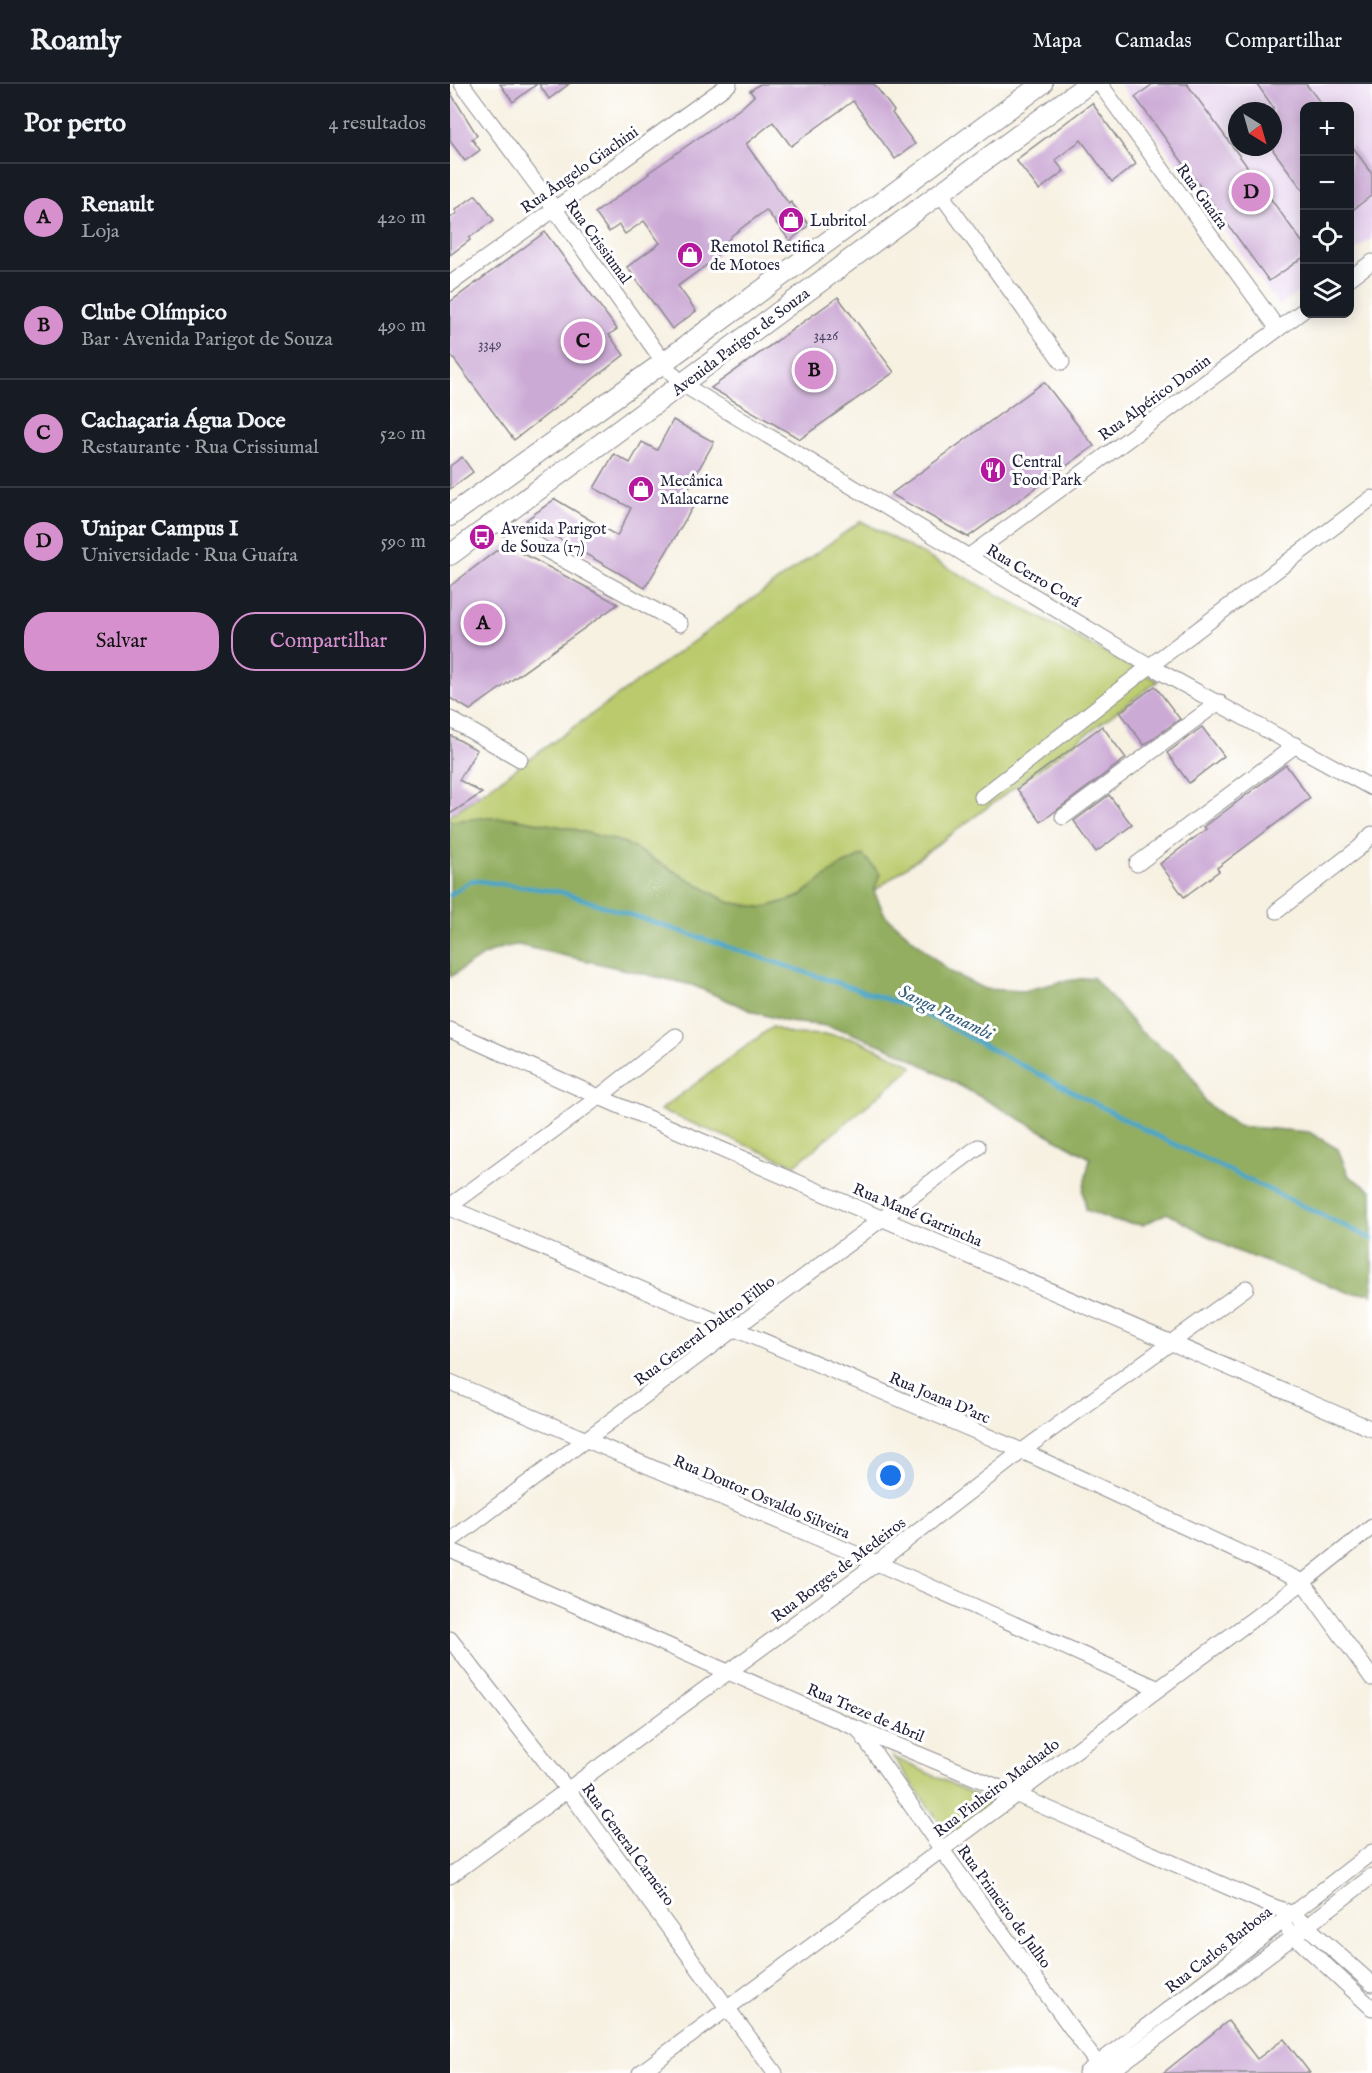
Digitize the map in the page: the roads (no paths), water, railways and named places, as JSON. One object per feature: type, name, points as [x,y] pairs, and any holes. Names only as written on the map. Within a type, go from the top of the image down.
[{"type":"main road","name":"Avenida Parigot de Souza","points":[[450,516],[1042,84]]},
{"type":"main road","name":"Avenida Parigot de Souza","points":[[450,555],[940,193],[1075,87]]},
{"type":"main road","points":[[593,450],[623,419],[660,388],[667,373],[664,362]]},
{"type":"street","name":"Rua Crissiumal","points":[[462,84],[682,384]]},
{"type":"street","name":"Rua Ângelo Giachini","points":[[450,284],[729,84]]},
{"type":"street","name":"Rua Guaíra","points":[[1100,84],[1278,329]]},
{"type":"street","points":[[940,193],[1062,362]]},
{"type":"street","points":[[1354,275],[1372,262]]},
{"type":"street","name":"Rua Alpérico Donin","points":[[968,557],[1300,314]]},
{"type":"street","name":"Rua Cerro Corá","points":[[682,384],[1150,666],[1372,788]]},
{"type":"street","points":[[982,796],[1372,498]]},
{"type":"street","points":[[495,522],[680,624]]},
{"type":"street","points":[[1063,817],[1219,702]]},
{"type":"street","points":[[450,719],[520,759]]},
{"type":"street","points":[[1137,864],[1296,745]]},
{"type":"street","points":[[1277,911],[1359,848],[1372,834]]},
{"type":"street","name":"Rua Mané Garrincha","points":[[450,1030],[598,1098],[1372,1429]]},
{"type":"street","points":[[450,1207],[598,1098],[676,1036]]},
{"type":"street","name":"Rua General Daltro Filho","points":[[450,1541],[884,1220],[978,1147]]},
{"type":"street","name":"Rua Joana D'arc","points":[[450,1207],[1022,1451],[1303,1582],[1372,1678]]},
{"type":"street","name":"Rua Borges de Medeiros","points":[[450,1876],[730,1672],[1022,1451],[1246,1288]]},
{"type":"street","name":"Rua Doutor Osvaldo Silveira","points":[[450,1382],[877,1563],[1157,1689]]},
{"type":"street","name":"Rua Pinheiro Machado","points":[[640,2073],[1303,1582],[1372,1527]]},
{"type":"street","name":"Rua Treze de Abril","points":[[450,1550],[858,1729],[1017,1795],[1269,1905],[1287,1918],[1308,1926],[1372,1984]]},
{"type":"street","name":"Rua General Carneiro","points":[[450,1639],[567,1790],[775,2073]]},
{"type":"street","name":"Rua Primeiro de Julho","points":[[858,1729],[1099,2071]]},
{"type":"street","name":"Rua Carlos Barbosa","points":[[1099,2071],[1372,1852]]},
{"type":"street","name":"Rua Carlos Barbosa","points":[[1099,2071],[1294,1936],[1372,1876]]},
{"type":"street","name":"Rua Treze de Abril","points":[[1287,1918],[1294,1936],[1372,2008]]},
{"type":"waterway","name":"Sanga Panambi","points":[[450,895],[472,880],[561,892],[911,1007],[1155,1135],[1372,1239]]},
{"type":"place","name":"Unipar Campus I","points":[[1251,192]]},
{"type":"place","name":"Lubritol","points":[[791,220]]},
{"type":"place","name":"Remotol Retifica de Motoes","points":[[690,255]]},
{"type":"place","name":"Cachaçaria Água Doce","points":[[583,341]]},
{"type":"place","name":"Clube Olímpico","points":[[814,370]]},
{"type":"place","name":"Central Food Park","points":[[993,470]]},
{"type":"place","name":"Mecânica Malacarne","points":[[641,489]]},
{"type":"place","name":"Avenida Parigot de Souza (17)","points":[[482,537]]},
{"type":"place","name":"Renault","points":[[483,623]]}]
